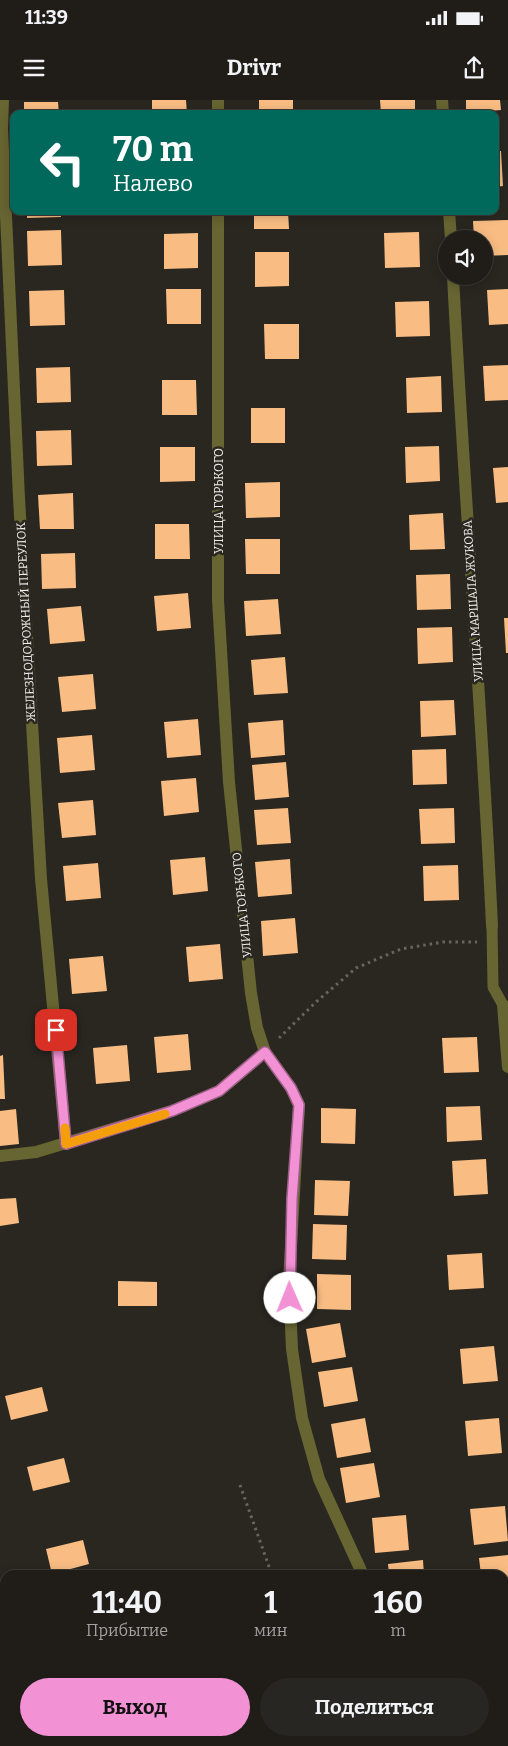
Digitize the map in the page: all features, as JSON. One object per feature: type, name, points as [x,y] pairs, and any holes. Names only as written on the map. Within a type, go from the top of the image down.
[{"type":"street","name":"ЖЕЛЕЗНОДОРОЖНЫЙ ПЕРЕУЛОК","points":[[3,100],[2,130],[19,498],[41,879],[66,1144]]},
{"type":"street","name":"УЛИЦА ГОРЬКОГО","points":[[218,215],[219,610],[229,782],[251,993],[257,1028],[265,1052],[291,1088],[299,1105],[289,1281],[292,1349],[302,1418],[319,1479],[361,1570]]},
{"type":"street","points":[[449,215],[450,230]]},
{"type":"street","name":"УЛИЦА МАРШАЛА ЖУКОВА","points":[[453,285],[462,448],[486,790],[492,926]]},
{"type":"street","points":[[504,1005],[508,1067]]},
{"type":"street","points":[[0,1156],[36,1152],[172,1111],[219,1091],[265,1052]]},
{"type":"lane","points":[[492,926],[493,987],[504,1005]]},
{"type":"path","points":[[265,1052],[316,1002],[356,968],[401,949],[443,942],[492,942]]},
{"type":"path","points":[[240,1485],[270,1570]]},
{"type":"building","points":[[152,100],[186,100],[187,110],[152,110]]},
{"type":"building","points":[[259,100],[293,100],[293,110],[259,110]]},
{"type":"building","points":[[380,100],[415,100],[415,110],[381,110]]},
{"type":"building","points":[[466,100],[500,100],[501,110],[466,110]]},
{"type":"building","points":[[24,102],[58,102],[59,110],[24,110]]},
{"type":"building","points":[[499,151],[501,151],[503,186],[499,186]]},
{"type":"building","points":[[27,215],[61,215],[61,217],[27,218]]},
{"type":"building","points":[[254,215],[288,215],[289,229],[254,229]]},
{"type":"building","points":[[508,220],[508,255],[493,256],[493,230],[474,230],[473,221]]},
{"type":"building","points":[[61,230],[62,265],[28,266],[27,231]]},
{"type":"building","points":[[419,232],[420,267],[385,268],[384,233]]},
{"type":"building","points":[[198,233],[198,268],[164,269],[164,234]]},
{"type":"building","points":[[255,252],[289,252],[289,286],[255,287]]},
{"type":"building","points":[[166,289],[201,289],[201,324],[167,324]]},
{"type":"building","points":[[508,289],[508,324],[489,325],[487,290]]},
{"type":"building","points":[[64,290],[65,325],[30,326],[29,291]]},
{"type":"building","points":[[429,301],[430,336],[396,337],[395,302]]},
{"type":"building","points":[[264,324],[299,324],[299,359],[265,359]]},
{"type":"building","points":[[508,365],[508,400],[485,401],[483,366]]},
{"type":"building","points":[[70,367],[71,402],[37,403],[36,368]]},
{"type":"building","points":[[441,376],[442,412],[407,413],[406,378]]},
{"type":"building","points":[[162,380],[196,380],[197,415],[162,415]]},
{"type":"building","points":[[251,408],[285,408],[285,443],[251,443]]},
{"type":"building","points":[[71,430],[72,465],[37,466],[36,431]]},
{"type":"building","points":[[439,446],[440,481],[406,483],[405,447]]},
{"type":"building","points":[[160,447],[195,447],[195,481],[160,482]]},
{"type":"building","points":[[508,467],[508,502],[496,503],[493,468]]},
{"type":"building","points":[[280,482],[280,517],[246,518],[245,483]]},
{"type":"building","points":[[73,493],[74,529],[40,529],[38,495]]},
{"type":"building","points":[[443,513],[445,549],[410,550],[409,515]]},
{"type":"building","points":[[155,524],[189,524],[190,559],[155,559]]},
{"type":"building","points":[[245,539],[280,539],[280,574],[246,574]]},
{"type":"building","points":[[75,553],[76,588],[42,589],[41,554]]},
{"type":"building","points":[[450,574],[451,609],[417,610],[416,575]]},
{"type":"building","points":[[188,593],[191,628],[157,631],[154,596]]},
{"type":"building","points":[[278,599],[281,634],[246,636],[244,601]]},
{"type":"building","points":[[81,606],[85,641],[50,644],[47,609]]},
{"type":"building","points":[[504,618],[508,618],[508,653],[506,653]]},
{"type":"building","points":[[452,627],[453,662],[418,664],[417,628]]},
{"type":"building","points":[[285,657],[288,693],[254,695],[251,660]]},
{"type":"building","points":[[93,674],[96,709],[62,712],[58,677]]},
{"type":"building","points":[[454,700],[456,735],[421,737],[420,701]]},
{"type":"building","points":[[198,719],[201,755],[167,758],[164,722]]},
{"type":"building","points":[[283,720],[285,755],[251,758],[248,723]]},
{"type":"building","points":[[92,735],[95,770],[60,773],[57,738]]},
{"type":"building","points":[[446,749],[447,784],[413,785],[412,750]]},
{"type":"building","points":[[286,762],[289,797],[255,800],[252,765]]},
{"type":"building","points":[[196,778],[199,812],[164,816],[161,781]]},
{"type":"building","points":[[93,800],[96,835],[62,838],[58,803]]},
{"type":"building","points":[[288,808],[291,843],[257,845],[254,810]]},
{"type":"building","points":[[454,808],[455,843],[421,844],[419,809]]},
{"type":"building","points":[[205,857],[208,891],[173,895],[170,860]]},
{"type":"building","points":[[290,859],[292,894],[258,897],[255,862]]},
{"type":"building","points":[[98,863],[101,898],[66,901],[63,866]]},
{"type":"building","points":[[458,865],[459,900],[424,901],[423,866]]},
{"type":"building","points":[[295,918],[298,953],[263,956],[261,921]]},
{"type":"building","points":[[220,944],[223,979],[189,982],[186,947]]},
{"type":"building","points":[[103,956],[107,991],[72,994],[69,959]]},
{"type":"building","points":[[188,1034],[191,1070],[157,1073],[154,1037]]},
{"type":"building","points":[[477,1037],[479,1072],[444,1073],[442,1038]]},
{"type":"building","points":[[127,1045],[130,1081],[96,1084],[93,1048]]},
{"type":"building","points":[[3,1055],[5,1099],[0,1099],[0,1056]]},
{"type":"building","points":[[480,1106],[482,1140],[447,1142],[446,1107]]},
{"type":"building","points":[[321,1108],[356,1109],[355,1144],[321,1143]]},
{"type":"building","points":[[16,1109],[19,1144],[0,1146],[0,1111]]},
{"type":"building","points":[[486,1159],[488,1194],[454,1196],[452,1161]]},
{"type":"building","points":[[315,1180],[350,1181],[348,1216],[314,1215]]},
{"type":"building","points":[[16,1198],[19,1223],[0,1226],[0,1199]]},
{"type":"building","points":[[313,1224],[347,1225],[346,1260],[312,1259]]},
{"type":"building","points":[[482,1253],[484,1288],[449,1290],[447,1255]]},
{"type":"building","points":[[317,1274],[351,1275],[351,1310],[317,1309]]},
{"type":"building","points":[[118,1281],[157,1282],[157,1306],[118,1306]]},
{"type":"building","points":[[340,1323],[346,1357],[312,1363],[306,1329]]},
{"type":"building","points":[[494,1346],[498,1381],[463,1384],[460,1349]]},
{"type":"building","points":[[352,1367],[358,1401],[324,1407],[318,1372]]},
{"type":"building","points":[[42,1387],[48,1411],[11,1420],[5,1396]]},
{"type":"building","points":[[365,1418],[371,1452],[337,1458],[331,1424]]},
{"type":"building","points":[[499,1418],[502,1453],[468,1456],[465,1421]]},
{"type":"building","points":[[64,1458],[70,1482],[33,1491],[27,1467]]},
{"type":"building","points":[[374,1463],[380,1497],[346,1503],[340,1468]]},
{"type":"building","points":[[505,1506],[508,1541],[474,1545],[470,1509]]},
{"type":"building","points":[[406,1515],[409,1550],[375,1553],[372,1518]]},
{"type":"building","points":[[83,1540],[89,1564],[67,1570],[51,1570],[46,1549]]},
{"type":"building","points":[[508,1555],[508,1570],[480,1570],[479,1558]]},
{"type":"building","points":[[423,1560],[424,1570],[389,1570],[388,1564]]},
{"type":"slow traffic","points":[[65,1128],[66,1144],[165,1114]]},
{"type":"route","points":[[56,1030],[66,1144],[172,1111],[219,1091],[265,1052],[291,1088],[299,1105],[298,1141],[292,1199],[290,1298]]}]
